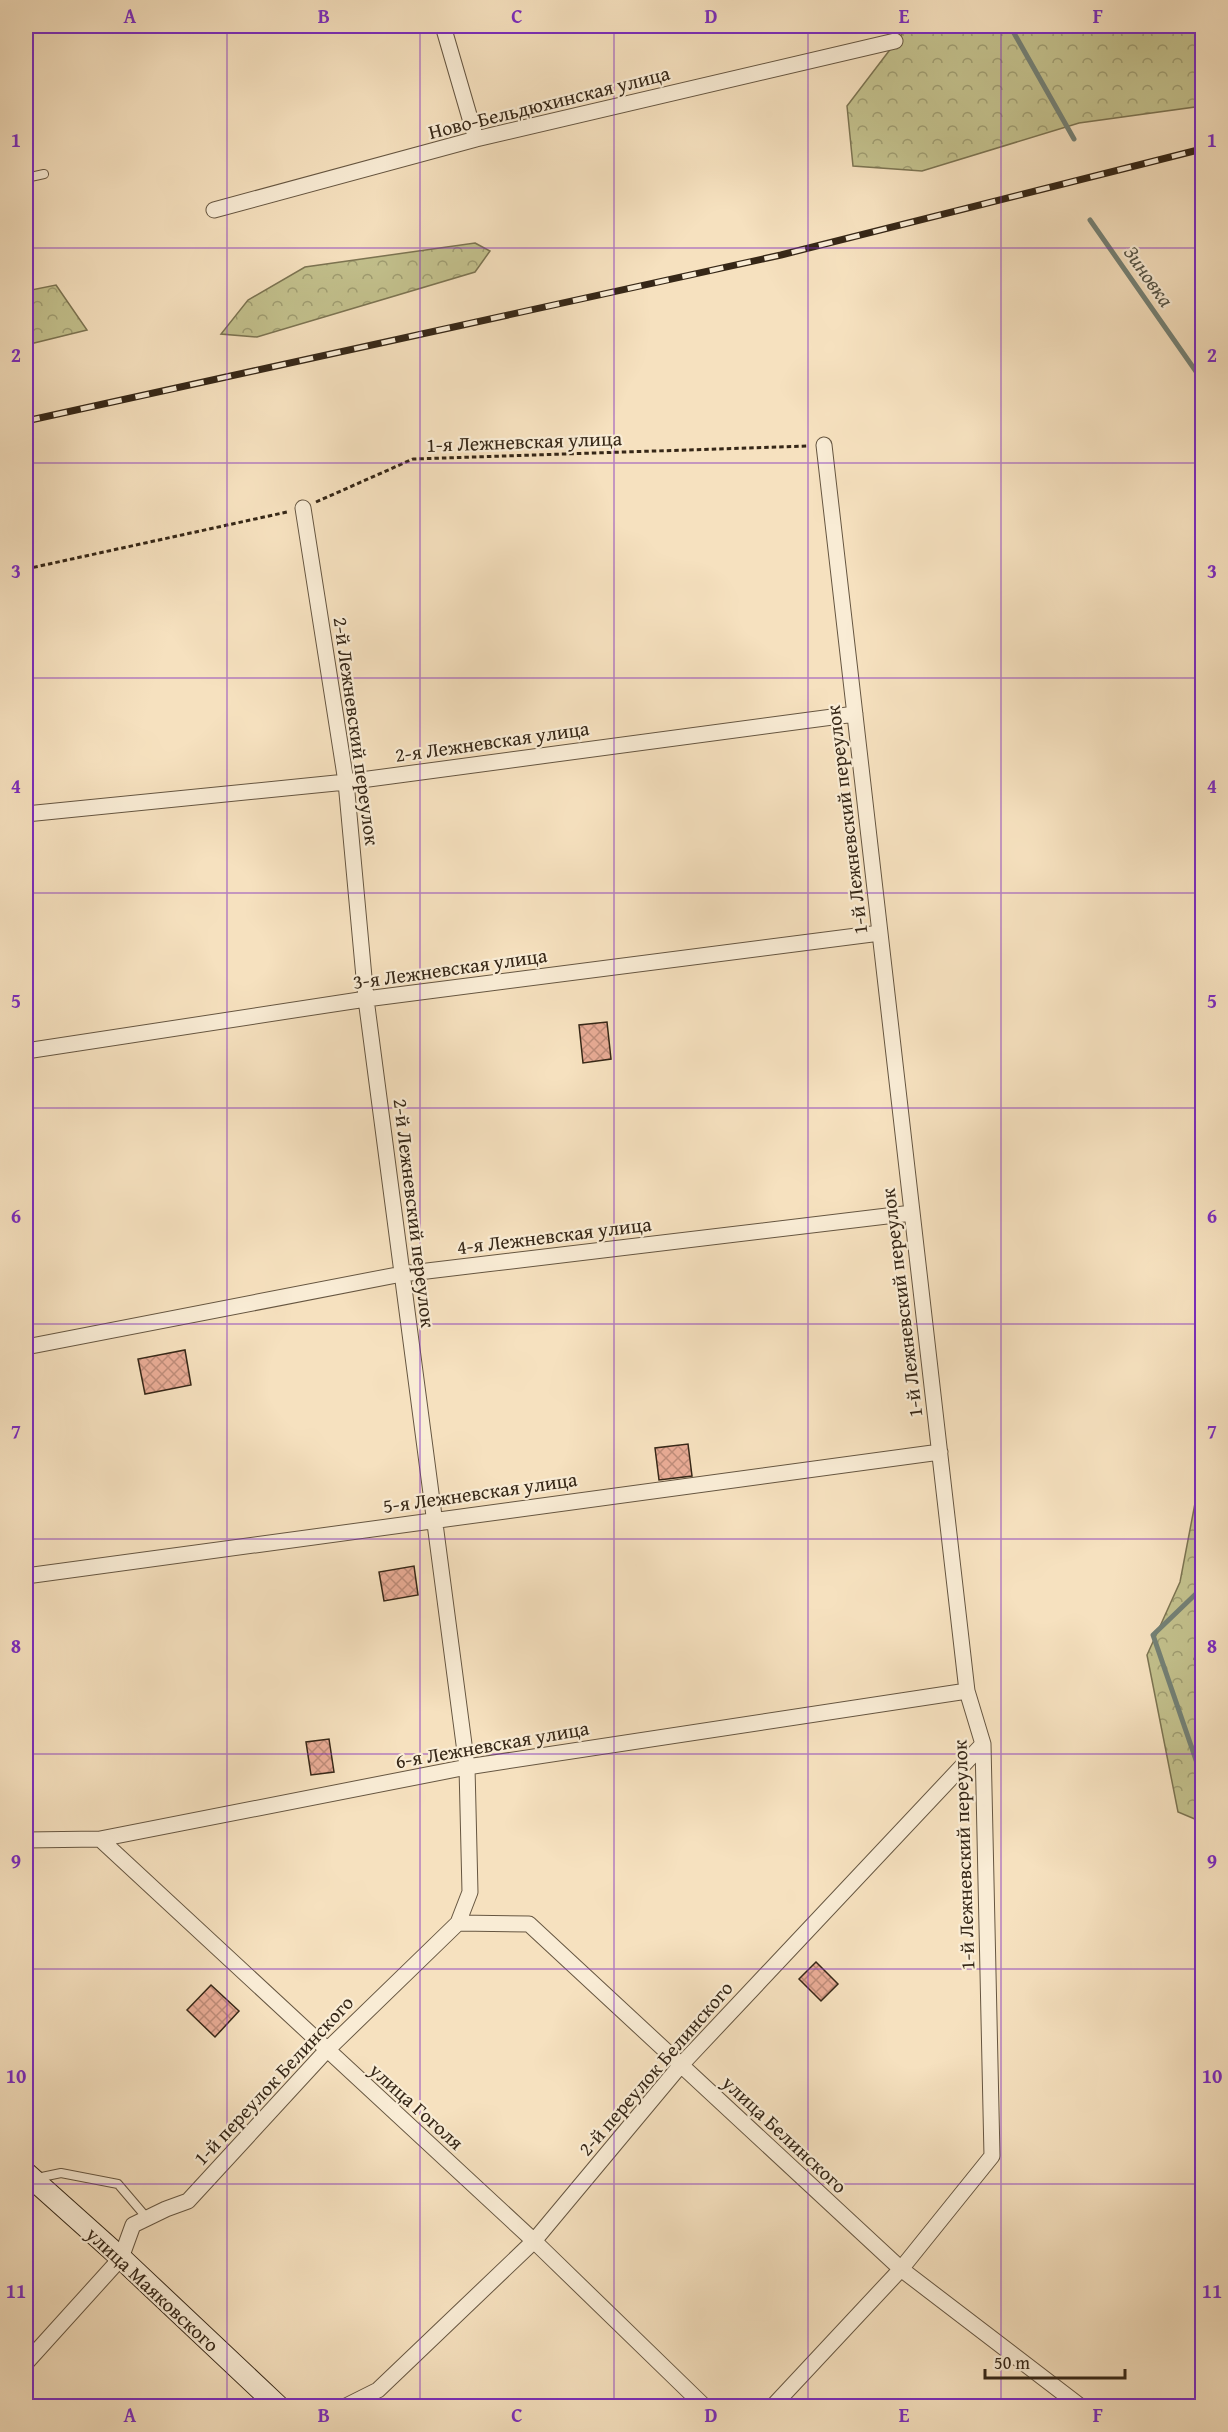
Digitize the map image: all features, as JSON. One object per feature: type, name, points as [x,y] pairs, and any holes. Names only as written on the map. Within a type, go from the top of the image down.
[{"type":"main road","name":"улица Маяковского","points":[[29,2176],[121,2258],[278,2406]]},
{"type":"street","points":[[442,26],[477,139]]},
{"type":"street","name":"Ново-Бельдюхинская улица","points":[[214,210],[477,139],[894,41]]},
{"type":"street","name":"1-й Лежневский переулок","points":[[824,446],[967,1691],[984,1744],[992,2156],[901,2269]]},
{"type":"street","name":"2-й Лежневский переулок","points":[[303,508],[346,782],[366,999],[467,1767],[470,1892],[458,1923]]},
{"type":"street","name":"2-я Лежневская улица","points":[[26,814],[346,782],[855,714]]},
{"type":"street","name":"3-я Лежневская улица","points":[[26,1051],[366,999],[880,933]]},
{"type":"street","name":"4-я Лежневская улица","points":[[26,1347],[402,1274],[912,1213]]},
{"type":"street","name":"5-я Лежневская улица","points":[[26,1576],[940,1452]]},
{"type":"street","name":"6-я Лежневская улица","points":[[26,1840],[100,1839],[467,1767],[967,1691]]},
{"type":"street","name":"2-й переулок Белинского","points":[[346,2406],[378,2390],[534,2241],[680,2066],[984,1744]]},
{"type":"street","name":"улица Гоголя","points":[[100,1839],[326,2051],[534,2241],[704,2406]]},
{"type":"street","name":"улица Белинского","points":[[458,1923],[529,1924],[901,2269],[1080,2406]]},
{"type":"street","name":"1-й переулок Белинского","points":[[121,2258],[133,2225],[188,2201],[326,2051],[458,1923]]},
{"type":"street","points":[[26,2363],[121,2258]]},
{"type":"street","points":[[773,2406],[901,2269]]},
{"type":"lane","points":[[26,178],[44,174]]},
{"type":"lane","points":[[29,2176],[61,2173],[118,2184],[147,2218]]},
{"type":"path","name":"1-я Лежневская улица","points":[[26,569],[303,508],[413,459],[824,446]]},
{"type":"green space","points":[[908,26],[1202,26],[1202,106],[1079,123],[922,171],[853,166],[847,106]]},
{"type":"green space","points":[[475,243],[490,251],[475,272],[257,337],[221,334],[248,300],[305,267]]},
{"type":"green space","points":[[56,285],[87,330],[26,345],[26,291]]},
{"type":"green space","points":[[1202,1490],[1202,1638],[1194,1659],[1202,1669],[1202,1822],[1178,1812],[1147,1655],[1180,1582],[1196,1498]]},
{"type":"building","points":[[607,1022],[611,1059],[583,1063],[579,1025]]},
{"type":"building","points":[[185,1350],[191,1385],[145,1394],[138,1359]]},
{"type":"building","points":[[688,1444],[692,1476],[659,1480],[655,1448]]},
{"type":"building","points":[[414,1566],[418,1595],[384,1601],[379,1572]]},
{"type":"building","points":[[329,1739],[334,1772],[311,1775],[306,1742]]},
{"type":"building","points":[[816,1962],[838,1984],[821,2001],[799,1979]]},
{"type":"building","points":[[211,1985],[239,2011],[215,2037],[187,2010]]},
{"type":"waterway","name":"Зиновка","points":[[1010,26],[1074,139]]},
{"type":"waterway","name":"Зиновка","points":[[1090,220],[1202,380]]},
{"type":"waterway","name":"Зиновка","points":[[1202,1588],[1153,1635],[1197,1763],[1202,1767]]},
{"type":"railway","points":[[26,421],[781,255],[1202,149]]}]
